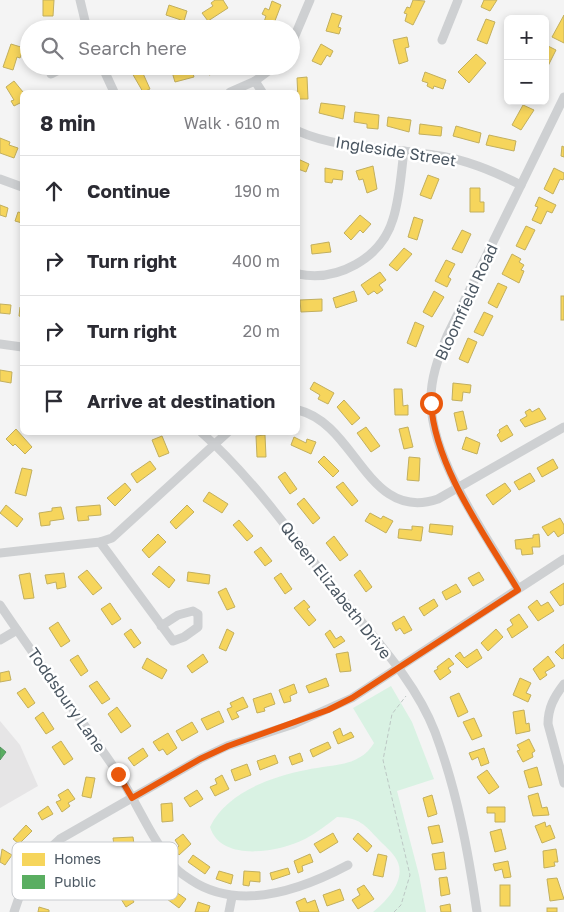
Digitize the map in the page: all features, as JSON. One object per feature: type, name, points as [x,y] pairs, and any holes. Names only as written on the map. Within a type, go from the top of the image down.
[{"type":"street","points":[[80,0],[85,20]]},
{"type":"street","points":[[300,24],[310,0]]},
{"type":"street","points":[[442,40],[458,0]]},
{"type":"street","points":[[106,75],[113,90]]},
{"type":"street","points":[[235,90],[255,81],[263,75]]},
{"type":"street","points":[[255,81],[261,90]]},
{"type":"street","name":"Bloomfield Road","points":[[518,590],[446,464],[433,425],[431,403],[433,378],[447,336],[521,185],[561,111],[564,98]]},
{"type":"street","name":"Ingleside Street","points":[[300,132],[326,140],[404,150],[460,160],[491,170],[521,185]]},
{"type":"street","points":[[300,274],[321,276],[344,270],[366,258],[379,244],[393,220],[404,150]]},
{"type":"street","points":[[0,179],[20,185]]},
{"type":"street","points":[[0,344],[20,347]]},
{"type":"street","points":[[300,411],[322,421],[335,433],[381,489],[392,497],[408,503],[425,504],[458,488],[564,426]]},
{"type":"street","name":"Queen Elizabeth Drive","points":[[204,435],[255,487],[398,669],[434,731],[454,786],[465,836],[477,912]]},
{"type":"street","points":[[0,553],[100,542],[112,538],[225,435]]},
{"type":"street","points":[[100,542],[161,626]]},
{"type":"street","points":[[58,842],[132,798],[221,749],[328,710],[398,669],[564,559]]},
{"type":"street","name":"Toddsbury Lane","points":[[0,605],[105,755],[158,842]]},
{"type":"street","points":[[0,640],[17,630]]},
{"type":"street","points":[[564,684],[554,697],[548,716],[548,724],[564,783]]},
{"type":"street","name":"Toddsbury Lane","points":[[178,870],[200,886],[232,897],[252,898],[273,895],[348,865]]},
{"type":"street","points":[[229,912],[232,897]]},
{"type":"street","points":[[14,912],[18,900]]},
{"type":"path","points":[[394,912],[401,905],[410,875],[383,760],[392,714],[407,695]]},
{"type":"shaded area","points":[[0,721],[20,745],[38,786],[0,808]]},
{"type":"green space","points":[[391,686],[412,722],[434,779],[397,791],[419,875],[426,912],[373,912],[395,888],[400,872],[399,865],[389,850],[365,826],[356,820],[337,817],[305,839],[281,848],[267,850],[238,850],[226,846],[216,838],[210,827],[217,815],[250,788],[292,773],[344,764],[361,757],[368,751],[374,743],[353,708]]},
{"type":"building: Homes","points":[[43,0],[54,0],[53,16],[43,16]]},
{"type":"building: Homes","points":[[215,0],[223,0],[228,8],[207,20],[202,13],[213,6],[211,3]]},
{"type":"building: Homes","points":[[413,0],[425,1],[413,25],[405,21],[407,14],[404,13],[407,7],[410,8]]},
{"type":"building: Homes","points":[[484,0],[497,0],[490,11],[481,7]]},
{"type":"building: Homes","points":[[272,1],[281,5],[275,20],[265,20],[266,16],[262,14],[265,8],[269,10]]},
{"type":"building: Homes","points":[[169,5],[187,11],[184,20],[166,15]]},
{"type":"building: Homes","points":[[332,13],[342,16],[338,27],[341,28],[339,34],[326,31]]},
{"type":"building: Homes","points":[[564,15],[564,43],[552,37]]},
{"type":"building: Homes","points":[[486,19],[495,22],[487,44],[477,40]]},
{"type":"building: Homes","points":[[407,37],[409,47],[405,48],[408,61],[399,64],[393,40]]},
{"type":"building: Homes","points":[[11,44],[20,47],[20,58],[17,57],[13,70],[3,67]]},
{"type":"building: Homes","points":[[321,44],[333,51],[330,57],[327,55],[321,65],[312,61]]},
{"type":"building: Homes","points":[[549,46],[556,50],[549,64]]},
{"type":"building: Homes","points":[[476,54],[486,63],[469,83],[458,72]]},
{"type":"building: Homes","points":[[425,72],[446,80],[443,89],[434,86],[433,89],[427,86],[428,83],[422,81]]},
{"type":"building: Homes","points":[[133,75],[144,75],[150,89],[142,90]]},
{"type":"building: Homes","points":[[173,75],[193,75],[194,77],[175,82]]},
{"type":"building: Homes","points":[[307,77],[308,99],[300,99],[297,78]]},
{"type":"building: Homes","points":[[14,81],[21,90],[20,103],[14,106],[11,101],[14,100],[6,87]]},
{"type":"building: Homes","points":[[321,103],[345,106],[343,119],[319,113]]},
{"type":"building: Homes","points":[[523,105],[534,110],[521,130],[512,125]]},
{"type":"building: Homes","points":[[355,112],[379,115],[378,129],[367,128],[367,124],[354,122]]},
{"type":"building: Homes","points":[[388,117],[411,120],[409,132],[387,126]]},
{"type":"building: Homes","points":[[420,124],[442,127],[441,136],[419,134]]},
{"type":"building: Homes","points":[[456,126],[481,133],[479,143],[453,136]]},
{"type":"building: Homes","points":[[489,135],[516,141],[514,151],[486,145]]},
{"type":"building: Homes","points":[[0,138],[10,142],[9,145],[18,148],[14,158],[0,153]]},
{"type":"building: Homes","points":[[562,146],[564,147],[564,157],[561,156]]},
{"type":"building: Homes","points":[[300,160],[309,164],[306,172],[300,170]]},
{"type":"building: Homes","points":[[373,166],[377,189],[367,193],[363,179],[359,180],[356,171]]},
{"type":"building: Homes","points":[[325,168],[343,171],[342,180],[333,179],[332,183],[325,182]]},
{"type":"building: Homes","points":[[554,168],[564,173],[564,178],[563,180],[560,179],[553,194],[544,189]]},
{"type":"building: Homes","points":[[428,175],[439,179],[431,199],[420,195]]},
{"type":"building: Homes","points":[[470,188],[480,188],[480,202],[484,202],[484,212],[470,212]]},
{"type":"building: Homes","points":[[539,197],[556,205],[552,213],[547,211],[541,224],[532,220],[538,207],[535,206]]},
{"type":"building: Homes","points":[[0,205],[8,208],[6,217],[0,215]]},
{"type":"building: Homes","points":[[18,212],[20,212],[20,222],[15,221]]},
{"type":"building: Homes","points":[[360,215],[371,224],[363,233],[360,230],[351,240],[344,233]]},
{"type":"building: Homes","points":[[414,217],[423,220],[417,240],[408,237]]},
{"type":"building: Homes","points":[[526,226],[535,230],[525,250],[516,246]]},
{"type":"building: Homes","points":[[462,230],[471,234],[462,253],[452,249]]},
{"type":"building: Homes","points":[[329,242],[331,252],[312,254],[311,245]]},
{"type":"building: Homes","points":[[404,248],[412,254],[397,271],[389,265]]},
{"type":"building: Homes","points":[[512,254],[521,259],[519,262],[524,265],[521,270],[524,271],[519,283],[502,274]]},
{"type":"building: Homes","points":[[446,260],[455,264],[448,277],[451,279],[447,287],[435,281]]},
{"type":"building: Homes","points":[[380,272],[386,280],[379,285],[383,290],[377,294],[374,291],[368,295],[361,285]]},
{"type":"building: Homes","points":[[498,283],[507,287],[497,308],[488,303]]},
{"type":"building: Homes","points":[[354,291],[357,301],[336,308],[333,298]]},
{"type":"building: Homes","points":[[434,291],[444,297],[432,317],[423,312]]},
{"type":"building: Homes","points":[[561,296],[564,296],[564,320],[561,320]]},
{"type":"building: Homes","points":[[322,299],[322,311],[301,312],[300,300]]},
{"type":"building: Homes","points":[[0,304],[11,305],[10,314],[0,313]]},
{"type":"building: Homes","points":[[484,312],[493,316],[483,336],[474,332]]},
{"type":"building: Homes","points":[[415,322],[424,326],[416,347],[407,343]]},
{"type":"building: Homes","points":[[468,338],[477,342],[468,363],[459,359]]},
{"type":"building: Homes","points":[[0,370],[12,372],[11,383],[0,381]]},
{"type":"building: Homes","points":[[314,382],[334,393],[328,404],[318,399],[320,395],[310,389]]},
{"type":"building: Homes","points":[[453,383],[471,385],[470,393],[463,392],[462,401],[452,400]]},
{"type":"building: Homes","points":[[394,389],[402,389],[403,406],[408,405],[408,415],[395,415]]},
{"type":"building: Homes","points":[[344,400],[360,418],[352,425],[337,407]]},
{"type":"building: Homes","points":[[539,408],[546,419],[525,427],[520,420],[527,416],[525,412],[530,409],[532,412]]},
{"type":"building: Homes","points":[[463,411],[467,429],[458,431],[454,413]]},
{"type":"building: Homes","points":[[507,425],[513,435],[501,442],[497,435],[500,432],[499,430]]},
{"type":"building: Homes","points":[[366,427],[380,446],[371,452],[357,433]]},
{"type":"building: Homes","points":[[408,427],[413,447],[404,449],[399,429]]},
{"type":"building: Homes","points":[[16,429],[32,447],[25,454],[15,444],[13,446],[6,439]]},
{"type":"building: Homes","points":[[265,435],[266,457],[257,457],[256,436]]},
{"type":"building: Homes","points":[[162,436],[169,453],[159,457],[152,440]]},
{"type":"building: Homes","points":[[294,437],[306,443],[307,439],[316,442],[311,454],[291,445]]},
{"type":"building: Homes","points":[[466,437],[480,443],[477,454],[462,449]]},
{"type":"building: Homes","points":[[324,456],[339,471],[333,477],[318,462]]},
{"type":"building: Homes","points":[[409,457],[420,458],[419,481],[407,480]]},
{"type":"building: Homes","points":[[553,459],[558,468],[542,477],[537,468]]},
{"type":"building: Homes","points":[[150,461],[156,469],[137,483],[131,474]]},
{"type":"building: Homes","points":[[22,468],[32,470],[26,496],[15,493]]},
{"type":"building: Homes","points":[[285,472],[297,489],[290,494],[278,477]]},
{"type":"building: Homes","points":[[530,473],[535,481],[519,490],[514,482]]},
{"type":"building: Homes","points":[[343,482],[358,501],[352,506],[336,487]]},
{"type":"building: Homes","points":[[125,483],[131,490],[115,506],[107,498]]},
{"type":"building: Homes","points":[[505,483],[511,491],[493,505],[486,495]]},
{"type":"building: Homes","points":[[209,492],[228,504],[222,513],[203,501]]},
{"type":"building: Homes","points":[[304,498],[320,518],[313,524],[297,504]]},
{"type":"building: Homes","points":[[6,505],[23,519],[17,527],[0,513]]},
{"type":"building: Homes","points":[[100,505],[101,515],[88,516],[89,520],[78,521],[76,507]]},
{"type":"building: Homes","points":[[187,505],[194,512],[176,529],[170,522]]},
{"type":"building: Homes","points":[[61,507],[64,519],[50,521],[50,525],[41,526],[39,513]]},
{"type":"building: Homes","points":[[370,513],[381,519],[383,516],[393,521],[386,533],[365,521]]},
{"type":"building: Homes","points":[[560,518],[564,525],[564,533],[558,537],[554,531],[548,536],[542,527]]},
{"type":"building: Homes","points":[[239,520],[253,536],[247,541],[233,525]]},
{"type":"building: Homes","points":[[430,524],[453,526],[452,535],[429,532]]},
{"type":"building: Homes","points":[[412,526],[423,527],[421,541],[398,538],[399,529],[412,530]]},
{"type":"building: Homes","points":[[158,534],[166,542],[149,558],[142,550]]},
{"type":"building: Homes","points":[[539,534],[540,547],[532,547],[533,554],[522,555],[521,549],[516,549],[515,540],[533,538],[533,535]]},
{"type":"building: Homes","points":[[334,536],[348,555],[340,561],[326,543]]},
{"type":"building: Homes","points":[[261,547],[272,561],[265,566],[254,552]]},
{"type":"building: Homes","points":[[159,566],[175,580],[169,588],[152,574]]},
{"type":"building: Homes","points":[[87,570],[102,588],[93,595],[78,577]]},
{"type":"building: Homes","points":[[360,570],[372,587],[366,592],[354,575]]},
{"type":"building: Homes","points":[[188,572],[210,575],[209,584],[187,581]]},
{"type":"building: Homes","points":[[479,572],[484,580],[473,586],[468,578]]},
{"type":"building: Homes","points":[[30,573],[34,598],[24,599],[19,575]]},
{"type":"building: Homes","points":[[64,573],[66,587],[57,589],[56,582],[47,584],[45,575]]},
{"type":"building: Homes","points":[[281,573],[292,589],[285,594],[274,578]]},
{"type":"building: Homes","points":[[564,583],[564,604],[560,606],[550,592]]},
{"type":"building: Homes","points":[[456,584],[461,592],[446,600],[442,592]]},
{"type":"building: Homes","points":[[226,588],[235,607],[227,610],[218,592]]},
{"type":"building: Homes","points":[[434,599],[438,606],[424,616],[419,608]]},
{"type":"building: Homes","points":[[304,600],[310,607],[307,609],[316,620],[309,626],[294,608]]},
{"type":"building: Homes","points":[[537,600],[541,606],[548,602],[554,611],[538,621],[528,607]]},
{"type":"building: Homes","points":[[110,603],[121,619],[112,625],[101,609]]},
{"type":"building: Homes","points":[[519,614],[528,627],[512,638],[507,629],[513,625],[510,620]]},
{"type":"building: Homes","points":[[404,616],[412,630],[404,634],[400,628],[396,631],[392,623]]},
{"type":"building: Homes","points":[[58,622],[70,641],[61,647],[49,628]]},
{"type":"building: Homes","points":[[131,629],[141,643],[134,648],[124,634]]},
{"type":"building: Homes","points":[[227,629],[234,633],[226,651],[219,648]]},
{"type":"building: Homes","points":[[496,629],[503,637],[488,651],[481,643]]},
{"type":"building: Homes","points":[[330,630],[336,639],[341,636],[345,641],[334,648],[325,634]]},
{"type":"building: Homes","points":[[564,644],[564,658],[562,659],[555,652]]},
{"type":"building: Homes","points":[[477,649],[482,658],[467,668],[455,656],[460,652],[464,658]]},
{"type":"building: Homes","points":[[348,652],[351,671],[340,672],[336,654]]},
{"type":"building: Homes","points":[[203,654],[208,662],[192,673],[187,666]]},
{"type":"building: Homes","points":[[78,655],[88,671],[81,676],[70,660]]},
{"type":"building: Homes","points":[[548,656],[555,666],[545,672],[547,675],[540,680],[533,669]]},
{"type":"building: Homes","points":[[147,658],[167,670],[162,679],[142,668]]},
{"type":"building: Homes","points":[[449,658],[454,664],[448,668],[451,672],[440,680],[434,671]]},
{"type":"building: Homes","points":[[9,671],[11,680],[0,682],[0,673]]},
{"type":"building: Homes","points":[[326,678],[329,686],[309,693],[306,686]]},
{"type":"building: Homes","points":[[520,678],[531,683],[526,693],[531,695],[528,702],[513,695]]},
{"type":"building: Homes","points":[[97,681],[110,699],[102,704],[89,686]]},
{"type":"building: Homes","points":[[294,684],[297,693],[290,696],[291,701],[284,703],[279,690]]},
{"type":"building: Homes","points":[[25,688],[35,703],[28,708],[17,693]]},
{"type":"building: Homes","points":[[271,693],[275,704],[264,708],[265,711],[257,713],[253,699]]},
{"type":"building: Homes","points":[[459,693],[468,712],[458,717],[450,697]]},
{"type":"building: Homes","points":[[243,697],[248,707],[236,712],[239,717],[232,720],[227,709],[232,707],[230,703]]},
{"type":"building: Homes","points":[[117,707],[131,726],[121,733],[108,714]]},
{"type":"building: Homes","points":[[524,710],[526,724],[529,723],[530,731],[516,734],[513,712]]},
{"type":"building: Homes","points":[[219,711],[224,722],[207,730],[201,719]]},
{"type":"building: Homes","points":[[43,712],[54,729],[46,734],[35,718]]},
{"type":"building: Homes","points":[[474,718],[482,736],[472,740],[463,722]]},
{"type":"building: Homes","points":[[192,722],[198,732],[182,741],[176,731]]},
{"type":"building: Homes","points":[[340,728],[343,736],[351,732],[354,737],[338,744],[333,732]]},
{"type":"building: Homes","points":[[168,733],[177,748],[167,755],[163,749],[159,751],[153,742]]},
{"type":"building: Homes","points":[[529,739],[535,751],[532,753],[533,757],[523,762],[517,751],[520,750],[517,745]]},
{"type":"building: Homes","points":[[61,741],[73,759],[64,765],[52,747]]},
{"type":"building: Homes","points":[[328,742],[331,748],[313,757],[310,750]]},
{"type":"building: Homes","points":[[143,748],[148,756],[134,766],[128,758]]},
{"type":"building: Homes","points":[[484,748],[489,763],[481,766],[478,757],[472,760],[469,753]]},
{"type":"building: Homes","points":[[300,753],[303,761],[292,765],[289,757]]},
{"type":"building: Homes","points":[[275,755],[278,763],[260,770],[257,761]]},
{"type":"building: Homes","points":[[247,764],[251,775],[235,781],[231,770]]},
{"type":"building: Homes","points":[[537,767],[542,785],[529,788],[524,771]]},
{"type":"building: Homes","points":[[487,770],[499,787],[489,794],[477,777]]},
{"type":"building: Homes","points":[[222,775],[229,789],[215,796],[210,787],[217,784],[215,779]]},
{"type":"building: Homes","points":[[86,777],[95,778],[91,798],[82,796]]},
{"type":"building: Homes","points":[[68,789],[75,799],[68,803],[70,806],[62,812],[56,802],[61,800],[58,795]]},
{"type":"building: Homes","points":[[197,790],[203,799],[190,807],[184,798]]},
{"type":"building: Homes","points":[[538,793],[542,808],[547,807],[549,815],[533,816],[528,796]]},
{"type":"building: Homes","points":[[432,795],[437,814],[428,817],[423,798]]},
{"type":"building: Homes","points":[[172,803],[173,821],[162,822],[161,804]]},
{"type":"building: Homes","points":[[48,806],[53,814],[42,820],[38,813]]},
{"type":"building: Homes","points":[[487,807],[505,807],[505,822],[495,822],[495,813],[487,813]]},
{"type":"building: Homes","points":[[545,822],[546,827],[550,825],[555,838],[542,843],[535,826]]},
{"type":"building: Homes","points":[[26,825],[32,831],[21,842],[17,842],[13,839]]},
{"type":"building: Homes","points":[[439,825],[443,842],[432,844],[428,827]]},
{"type":"building: Homes","points":[[501,829],[506,849],[495,852],[490,832]]},
{"type":"building: Homes","points":[[333,833],[338,842],[320,853],[314,844]]},
{"type":"building: Homes","points":[[358,833],[372,846],[367,852],[353,839]]},
{"type":"building: Homes","points":[[183,834],[191,844],[179,855],[178,842],[175,840]]},
{"type":"building: Homes","points":[[133,837],[134,842],[114,842],[113,838]]},
{"type":"building: Homes","points":[[2,849],[12,855],[5,865],[0,862]]},
{"type":"building: Homes","points":[[556,849],[558,862],[554,862],[555,866],[544,868],[543,851]]},
{"type":"building: Homes","points":[[444,852],[446,869],[435,870],[432,854]]},
{"type":"building: Homes","points":[[310,854],[313,862],[302,866],[303,871],[298,873],[294,861]]},
{"type":"building: Homes","points":[[378,854],[387,856],[383,877],[373,875]]},
{"type":"building: Homes","points":[[193,855],[210,867],[205,874],[188,862]]},
{"type":"building: Homes","points":[[508,861],[511,877],[504,878],[502,869],[495,871],[493,864]]},
{"type":"building: Homes","points":[[288,868],[290,874],[272,880],[270,873]]},
{"type":"building: Homes","points":[[219,871],[233,875],[231,884],[216,879]]},
{"type":"building: Homes","points":[[244,871],[260,872],[260,882],[250,881],[249,886],[243,885]]},
{"type":"building: Homes","points":[[447,877],[450,894],[441,896],[439,878]]},
{"type":"building: Homes","points":[[557,878],[564,899],[550,901],[547,879]]},
{"type":"building: Homes","points":[[364,885],[374,899],[358,909],[352,900],[360,895],[357,889]]},
{"type":"building: Homes","points":[[500,885],[510,885],[510,906],[500,906]]},
{"type":"building: Homes","points":[[340,889],[344,900],[327,906],[323,895]]},
{"type":"building: Homes","points":[[178,893],[186,899],[179,908],[168,900],[178,900]]},
{"type":"building: Homes","points":[[305,898],[307,903],[315,900],[319,912],[300,912],[296,902]]},
{"type":"building: Homes","points":[[122,900],[133,900],[134,902],[126,907]]},
{"type":"building: Homes","points":[[198,902],[210,906],[208,912],[195,912]]},
{"type":"building: Homes","points":[[450,904],[451,912],[441,912],[440,906]]},
{"type":"building: Homes","points":[[39,907],[49,910],[49,912],[38,912]]},
{"type":"building: Homes","points":[[547,908],[557,908],[557,912],[547,912]]},
{"type":"building: Public","points":[[0,747],[6,752],[0,760]]},
{"type":"route","points":[[118,774],[132,798],[200,759],[228,746],[294,724],[328,710],[352,698],[518,590],[446,464],[433,425],[431,403]]}]
